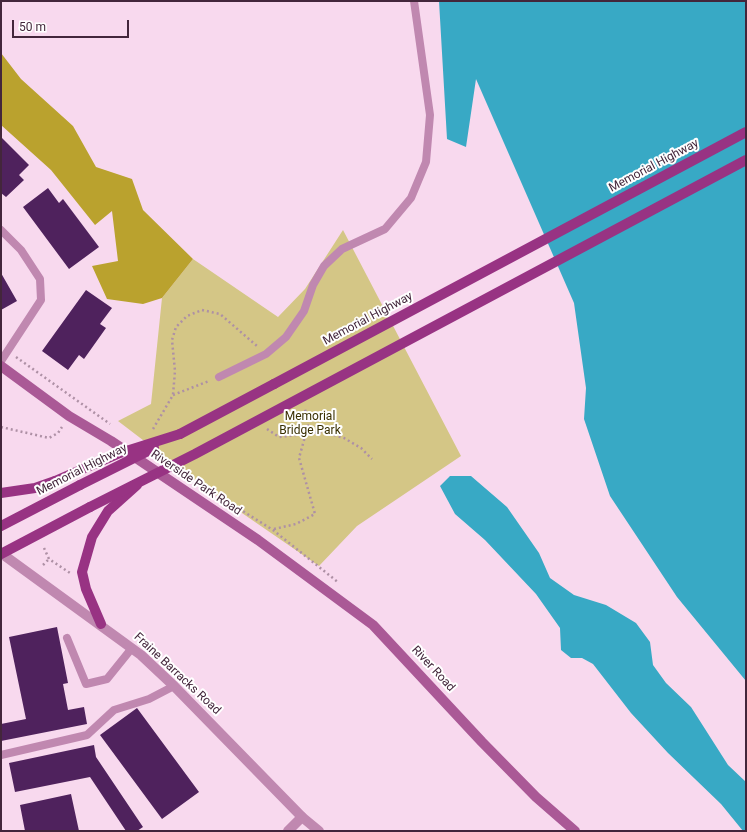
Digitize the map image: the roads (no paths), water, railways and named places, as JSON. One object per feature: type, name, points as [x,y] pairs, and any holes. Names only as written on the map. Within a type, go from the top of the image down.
[{"type":"main road","name":"Memorial Highway","points":[[1,526],[180,434],[746,132]]},
{"type":"main road","points":[[1,554],[90,507],[202,451],[746,160]]},
{"type":"main road","name":"Riverside Park Road","points":[[1,366],[68,416],[112,441],[258,540]]},
{"type":"main road","points":[[1,493],[35,488],[120,453],[180,434]]},
{"type":"main road","points":[[101,624],[86,589],[82,572],[92,537],[108,511],[141,481]]},
{"type":"main road","name":"River Road","points":[[258,540],[373,625],[482,742],[536,797],[574,831]]},
{"type":"street","name":"Fraine Barracks Road","points":[[1,554],[101,624],[132,648],[174,686],[302,817],[319,831]]},
{"type":"street","points":[[288,831],[302,817]]},
{"type":"lane","points":[[219,377],[266,354],[286,337],[304,311],[313,285],[324,266],[342,249],[385,229],[412,198],[426,162],[430,115],[414,1]]},
{"type":"lane","points":[[1,230],[21,250],[40,279],[41,300],[1,361]]},
{"type":"lane","points":[[67,638],[86,684],[107,679],[132,648]]},
{"type":"lane","points":[[1,755],[86,735],[114,710],[149,698],[174,686]]},
{"type":"water","points":[[439,1],[746,1],[746,681],[677,597],[610,496],[584,419],[586,388],[574,303],[476,79],[466,147],[447,139]]},
{"type":"water","points":[[450,476],[471,476],[507,507],[539,553],[550,578],[574,595],[606,605],[636,623],[650,642],[653,665],[666,683],[691,707],[728,765],[746,782],[746,831],[743,831],[721,804],[668,753],[631,713],[593,664],[582,658],[571,658],[561,650],[560,628],[536,594],[485,540],[455,514],[440,486]]},
{"type":"park label","name":"Memorial Bridge Park","points":[[310,424]]}]
